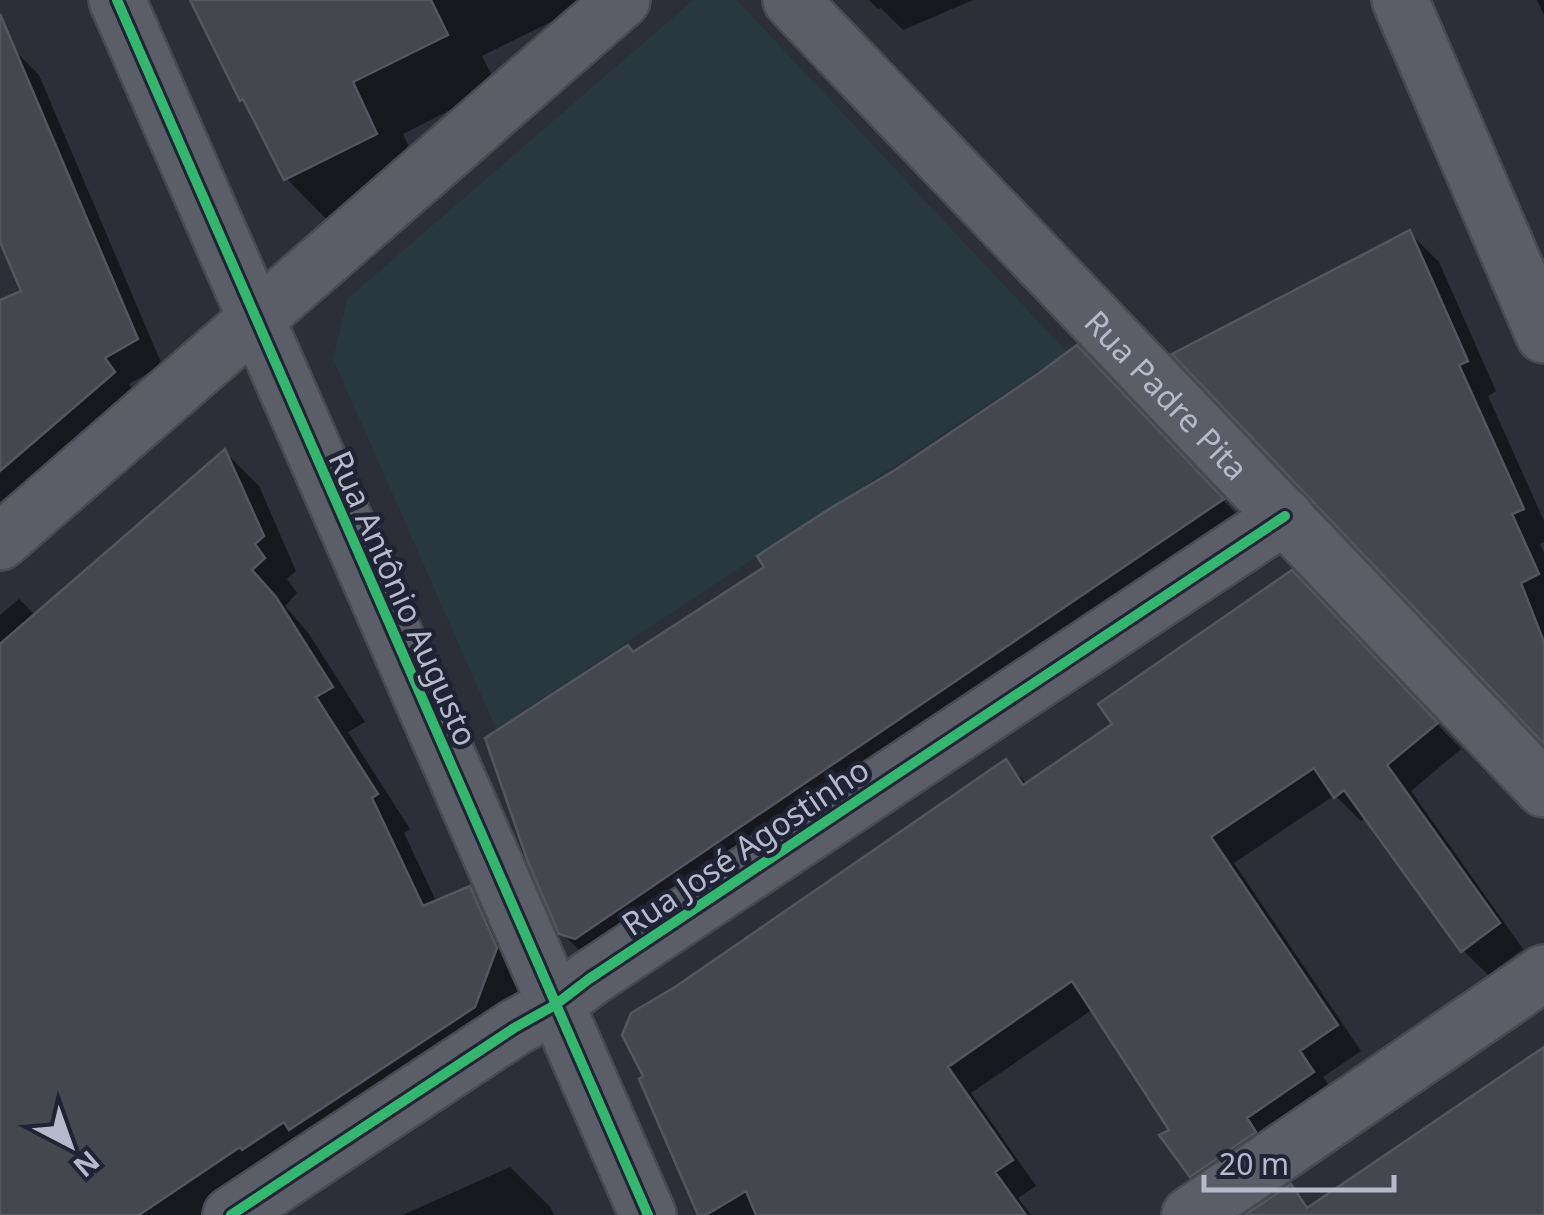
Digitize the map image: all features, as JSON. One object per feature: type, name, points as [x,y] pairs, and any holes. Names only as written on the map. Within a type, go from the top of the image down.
[{"type":"street","name":"Rua Antônio Augusto","points":[[117,0],[648,1215]]},
{"type":"street","points":[[0,542],[622,0]]},
{"type":"street","name":"Rua Padre Pita","points":[[791,0],[1544,789]]},
{"type":"street","points":[[1400,0],[1531,290],[1544,335]]},
{"type":"street","name":"Rua José Agostinho","points":[[232,1215],[514,1028],[555,1006],[589,978],[1285,516]]},
{"type":"street","points":[[1190,1215],[1544,973]]},
{"type":"shaded area","points":[[693,0],[737,0],[1067,352],[496,729],[333,359],[347,299]]},
{"type":"building","points":[[190,0],[431,0],[448,35],[353,82],[377,134],[284,180]]},
{"type":"building","points":[[0,14],[138,339],[105,358],[115,372],[0,471],[0,300],[21,291],[0,242]]},
{"type":"building","points":[[1410,230],[1468,361],[1459,365],[1524,509],[1512,514],[1539,574],[1521,583],[1544,642],[1544,744],[1172,354]]},
{"type":"building","points":[[1077,345],[1224,499],[575,939],[559,934],[528,862],[485,738],[628,645],[633,652],[764,567],[757,556],[895,470]]},
{"type":"building","points":[[225,449],[264,536],[255,544],[265,558],[252,570],[276,597],[333,687],[316,697],[378,794],[372,798],[423,906],[470,886],[497,948],[475,1007],[289,1130],[284,1122],[139,1215],[0,1215],[0,644]]},
{"type":"building","points":[[1292,570],[1438,723],[1387,765],[1500,923],[1461,952],[1344,790],[1334,798],[1314,768],[1211,837],[1338,1025],[1300,1051],[1314,1072],[1247,1118],[1256,1132],[1190,1177],[1159,1135],[1169,1130],[1072,981],[948,1067],[1013,1160],[995,1172],[1026,1215],[756,1215],[746,1191],[706,1215],[698,1215],[639,1079],[643,1076],[622,1035],[631,1013],[675,987],[1006,759],[1023,785],[1112,724],[1098,704]]},
{"type":"building","points":[[1544,1047],[1544,1215],[1245,1215],[1291,1184],[1307,1208]]},
{"type":"cycle path","points":[[117,0],[648,1215]]},
{"type":"cycle path","points":[[231,1215],[555,1005],[1285,516]]}]
